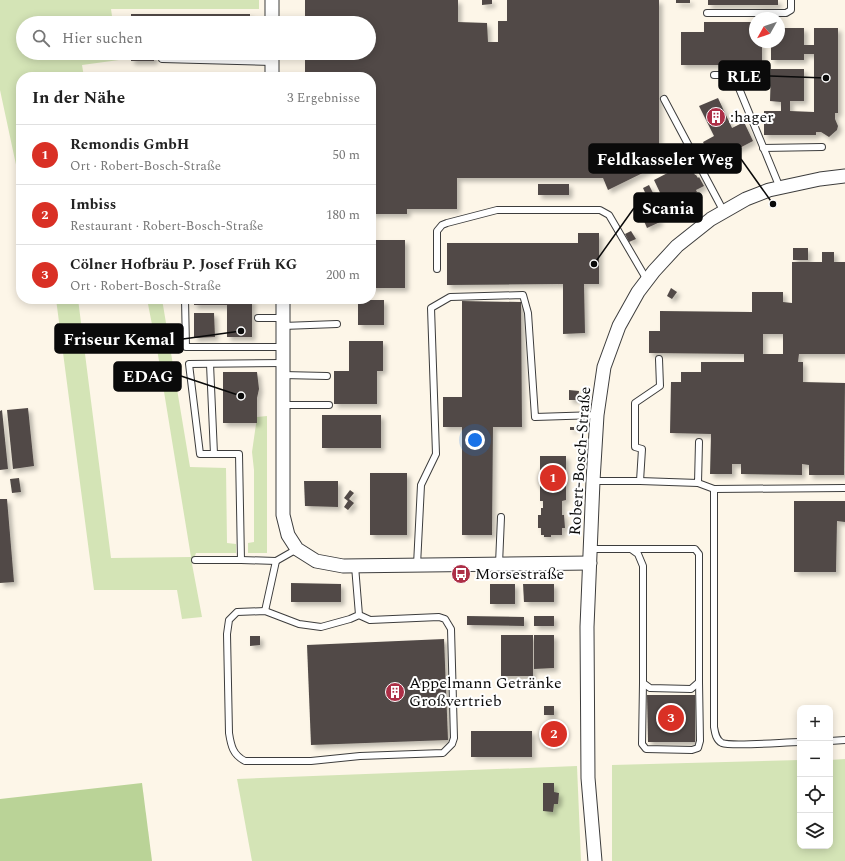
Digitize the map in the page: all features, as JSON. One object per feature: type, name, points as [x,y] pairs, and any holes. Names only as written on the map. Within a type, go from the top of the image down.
[{"type":"street","points":[[272,0],[272,16]]},
{"type":"street","points":[[272,60],[272,72]]},
{"type":"street","name":"Robert-Bosch-Straße","points":[[595,861],[588,778],[587,627],[596,415],[604,367],[619,326],[638,292],[677,246],[711,219],[746,199],[769,190],[820,179],[845,176]]},
{"type":"street","points":[[283,304],[283,515],[288,535],[297,549],[316,561],[343,566],[590,563]]},
{"type":"lane","points":[[707,13],[786,13],[791,10],[791,0]]},
{"type":"lane","points":[[714,74],[729,75],[736,81],[780,188]]},
{"type":"lane","points":[[664,99],[724,212]]},
{"type":"lane","points":[[763,148],[822,147]]},
{"type":"lane","points":[[438,269],[437,231],[442,225],[496,210],[600,210],[609,215],[647,280]]},
{"type":"lane","points":[[417,565],[422,485],[436,454],[431,308],[450,296],[523,295],[528,320],[535,417],[596,415]]},
{"type":"lane","points":[[185,304],[186,347],[283,346]]},
{"type":"lane","points":[[258,318],[283,322],[337,324]]},
{"type":"lane","points":[[640,481],[642,449],[635,446],[635,403],[660,386],[659,359]]},
{"type":"lane","points":[[241,560],[239,454],[200,454],[189,364],[283,369],[327,376]]},
{"type":"lane","points":[[210,364],[214,454]]},
{"type":"lane","points":[[283,406],[329,405]]},
{"type":"lane","points":[[698,483],[700,442]]},
{"type":"lane","points":[[593,481],[698,483],[714,489],[845,488]]},
{"type":"lane","points":[[714,489],[714,727],[716,736],[720,742],[726,744],[797,742]]},
{"type":"lane","points":[[499,564],[501,517]]},
{"type":"lane","points":[[196,560],[276,561],[297,549]]},
{"type":"lane","points":[[591,549],[631,549],[695,549],[699,554],[698,682],[700,741],[698,748],[692,750],[646,749],[642,744],[643,566],[638,554],[631,549]]},
{"type":"lane","points":[[265,611],[276,561]]},
{"type":"lane","points":[[355,566],[359,615]]},
{"type":"lane","points":[[265,611],[299,624],[321,627],[350,620],[359,615],[370,620],[439,617],[445,619],[451,629],[454,738],[452,744],[443,753],[360,756],[311,761],[245,760],[237,757],[232,748],[229,733],[226,634],[229,620],[237,612],[265,611]]},
{"type":"lane","points":[[643,683],[650,688],[691,689],[698,682]]},
{"type":"lane","points":[[833,741],[845,740]]},
{"type":"green space","points":[[0,0],[259,0],[259,9],[111,9],[112,16],[16,16],[16,60],[119,60],[82,65],[83,72],[16,72],[16,165],[0,90]]},
{"type":"green space","points":[[57,304],[79,304],[111,558],[191,557],[158,355],[148,304],[163,304],[190,467],[226,468],[227,543],[236,544],[236,553],[196,553],[192,564],[202,617],[182,619],[177,590],[94,590]]},
{"type":"green space","points":[[267,416],[267,553],[248,553],[248,543],[254,542],[254,470],[252,452],[257,417]]},
{"type":"green space","points":[[845,759],[845,861],[612,861],[612,765],[797,760],[797,849],[833,849],[833,760]]},
{"type":"green space","points":[[577,766],[581,861],[252,861],[237,779]]},
{"type":"green space","points":[[142,783],[152,861],[0,861],[0,799]]},
{"type":"building","points":[[305,0],[458,0],[458,22],[487,23],[488,42],[498,42],[498,21],[507,21],[507,0],[659,0],[659,165],[608,190],[603,178],[457,178],[457,209],[407,209],[407,214],[376,214],[376,72],[305,72],[305,60],[376,60],[376,16],[305,16]]},
{"type":"building","points":[[482,0],[492,0],[492,4],[482,5]]},
{"type":"building","points":[[676,0],[690,0],[690,3],[676,3]]},
{"type":"building","points":[[708,0],[778,0],[778,5],[708,5]]},
{"type":"building","points":[[131,14],[250,14],[250,16],[131,16]]},
{"type":"building","points":[[704,22],[749,22],[749,48],[762,48],[762,65],[681,65],[681,32],[704,32]]},
{"type":"building","points":[[785,28],[804,28],[804,45],[814,45],[814,28],[838,28],[838,113],[835,113],[835,119],[838,126],[837,130],[829,137],[821,132],[816,132],[816,135],[764,135],[764,111],[781,111],[781,102],[770,101],[771,69],[804,69],[804,101],[790,101],[790,111],[814,112],[814,54],[804,54],[804,60],[771,60],[771,48],[785,48]]},
{"type":"building","points":[[131,60],[154,60],[154,61]]},
{"type":"building","points":[[718,98],[732,128],[744,122],[753,141],[728,154],[712,160],[703,142],[714,136],[699,106]]},
{"type":"building","points":[[687,158],[695,175],[698,178],[699,177],[704,186],[696,190],[697,192],[687,198],[685,193],[679,196],[681,199],[672,204],[670,199],[664,201],[654,180],[679,167],[677,163]]},
{"type":"building","points":[[538,184],[569,184],[569,195],[538,195]]},
{"type":"building","points":[[649,185],[657,201],[652,204],[660,222],[647,228],[641,214],[639,215],[635,206],[648,199],[643,188]]},
{"type":"building","points":[[631,231],[636,239],[629,242],[625,234]]},
{"type":"building","points":[[578,233],[599,233],[599,284],[584,284],[585,333],[563,334],[563,284],[447,285],[447,243],[578,243]]},
{"type":"building","points":[[376,240],[405,240],[405,288],[376,288]]},
{"type":"building","points":[[793,248],[808,248],[808,260],[793,260]]},
{"type":"building","points":[[822,252],[834,252],[834,262],[845,262],[845,354],[799,354],[798,362],[803,362],[803,382],[845,383],[844,475],[809,475],[809,465],[802,464],[802,475],[741,474],[741,464],[732,464],[732,474],[710,474],[711,434],[670,433],[671,382],[681,382],[681,372],[701,372],[701,362],[744,362],[744,354],[649,353],[649,331],[660,331],[660,311],[752,312],[752,292],[783,292],[783,302],[792,303],[792,262],[822,262]],"holes":[[[763,334],[783,334],[783,354],[763,354]]]},
{"type":"building","points":[[671,288],[677,292],[672,299],[667,296]]},
{"type":"building","points":[[376,300],[384,300],[384,325],[358,325],[358,304],[376,304]]},
{"type":"building","points":[[462,301],[521,302],[522,427],[493,427],[492,535],[462,535],[462,427],[443,427],[443,397],[462,397]]},
{"type":"building","points":[[252,304],[252,337],[227,337],[227,305],[194,305]]},
{"type":"building","points":[[194,313],[214,313],[215,337],[194,338]]},
{"type":"building","points":[[349,341],[383,341],[383,371],[377,371],[377,404],[334,404],[334,371],[349,371]]},
{"type":"building","points":[[223,372],[257,372],[259,389],[257,398],[257,423],[223,423]]},
{"type":"building","points":[[569,390],[579,391],[578,400],[569,400]]},
{"type":"building","points":[[28,408],[34,466],[13,469],[7,410]]},
{"type":"building","points":[[2,410],[8,469],[0,470],[0,411]]},
{"type":"building","points":[[322,415],[381,415],[381,448],[322,448]]},
{"type":"building","points":[[570,427],[574,427],[574,430],[570,430]]},
{"type":"building","points":[[540,456],[566,456],[566,500],[562,501],[562,515],[564,515],[565,528],[562,528],[562,535],[551,535],[551,537],[544,537],[544,535],[541,535],[541,528],[538,528],[538,515],[541,515],[541,508],[543,508],[543,501],[540,501]]},
{"type":"building","points":[[370,473],[407,473],[407,535],[370,535]]},
{"type":"building","points":[[19,478],[21,492],[12,493],[10,479]]},
{"type":"building","points":[[304,481],[338,481],[338,507],[305,506]]},
{"type":"building","points":[[350,490],[354,493],[349,499],[354,503],[348,510],[344,507],[348,501],[344,498]]},
{"type":"building","points":[[0,499],[7,499],[14,582],[0,583]]},
{"type":"building","points":[[794,501],[845,501],[845,522],[837,521],[836,572],[794,572]]},
{"type":"building","points":[[291,583],[341,584],[341,602],[291,602]]},
{"type":"building","points":[[490,584],[515,584],[515,604],[490,604]]},
{"type":"building","points":[[523,584],[554,584],[554,602],[524,602]]},
{"type":"building","points":[[467,616],[524,617],[524,626],[467,625]]},
{"type":"building","points":[[534,616],[554,616],[554,626],[534,626]]},
{"type":"building","points":[[501,635],[533,635],[533,676],[501,676]]},
{"type":"building","points":[[534,635],[554,635],[554,668],[534,669]]},
{"type":"building","points":[[250,636],[260,636],[260,645],[250,646]]},
{"type":"building","name":"Appelmann Getränke Großvertrieb","points":[[444,639],[448,740],[311,745],[307,645]]},
{"type":"building","points":[[647,695],[695,695],[695,742],[648,742]]},
{"type":"building","points":[[544,706],[554,706],[554,715],[544,715]]},
{"type":"building","points":[[549,729],[559,729],[559,739],[548,739]]},
{"type":"building","points":[[471,731],[532,731],[532,757],[471,757]]},
{"type":"building","points":[[543,783],[554,783],[554,792],[559,793],[558,804],[554,804],[553,812],[543,811]]},
{"type":"place","name":"RLE","points":[[826,78]]},
{"type":"place","name":":hager","points":[[716,117]]},
{"type":"place","name":"Feldkasseler Weg","points":[[773,204]]},
{"type":"place","name":"Scania","points":[[594,264]]},
{"type":"place","name":"Friseur Kemal","points":[[241,331]]},
{"type":"place","name":"EDAG","points":[[241,396]]},
{"type":"place","name":"Remondis GmbH","points":[[553,478]]},
{"type":"place","name":"Morsestraße","points":[[461,574]]},
{"type":"place","name":"Appelmann Getränke Großvertrieb","points":[[395,692]]},
{"type":"place","name":"Cölner Hofbräu P. Josef Früh KG","points":[[671,718]]},
{"type":"place","name":"Imbiss","points":[[554,734]]}]
